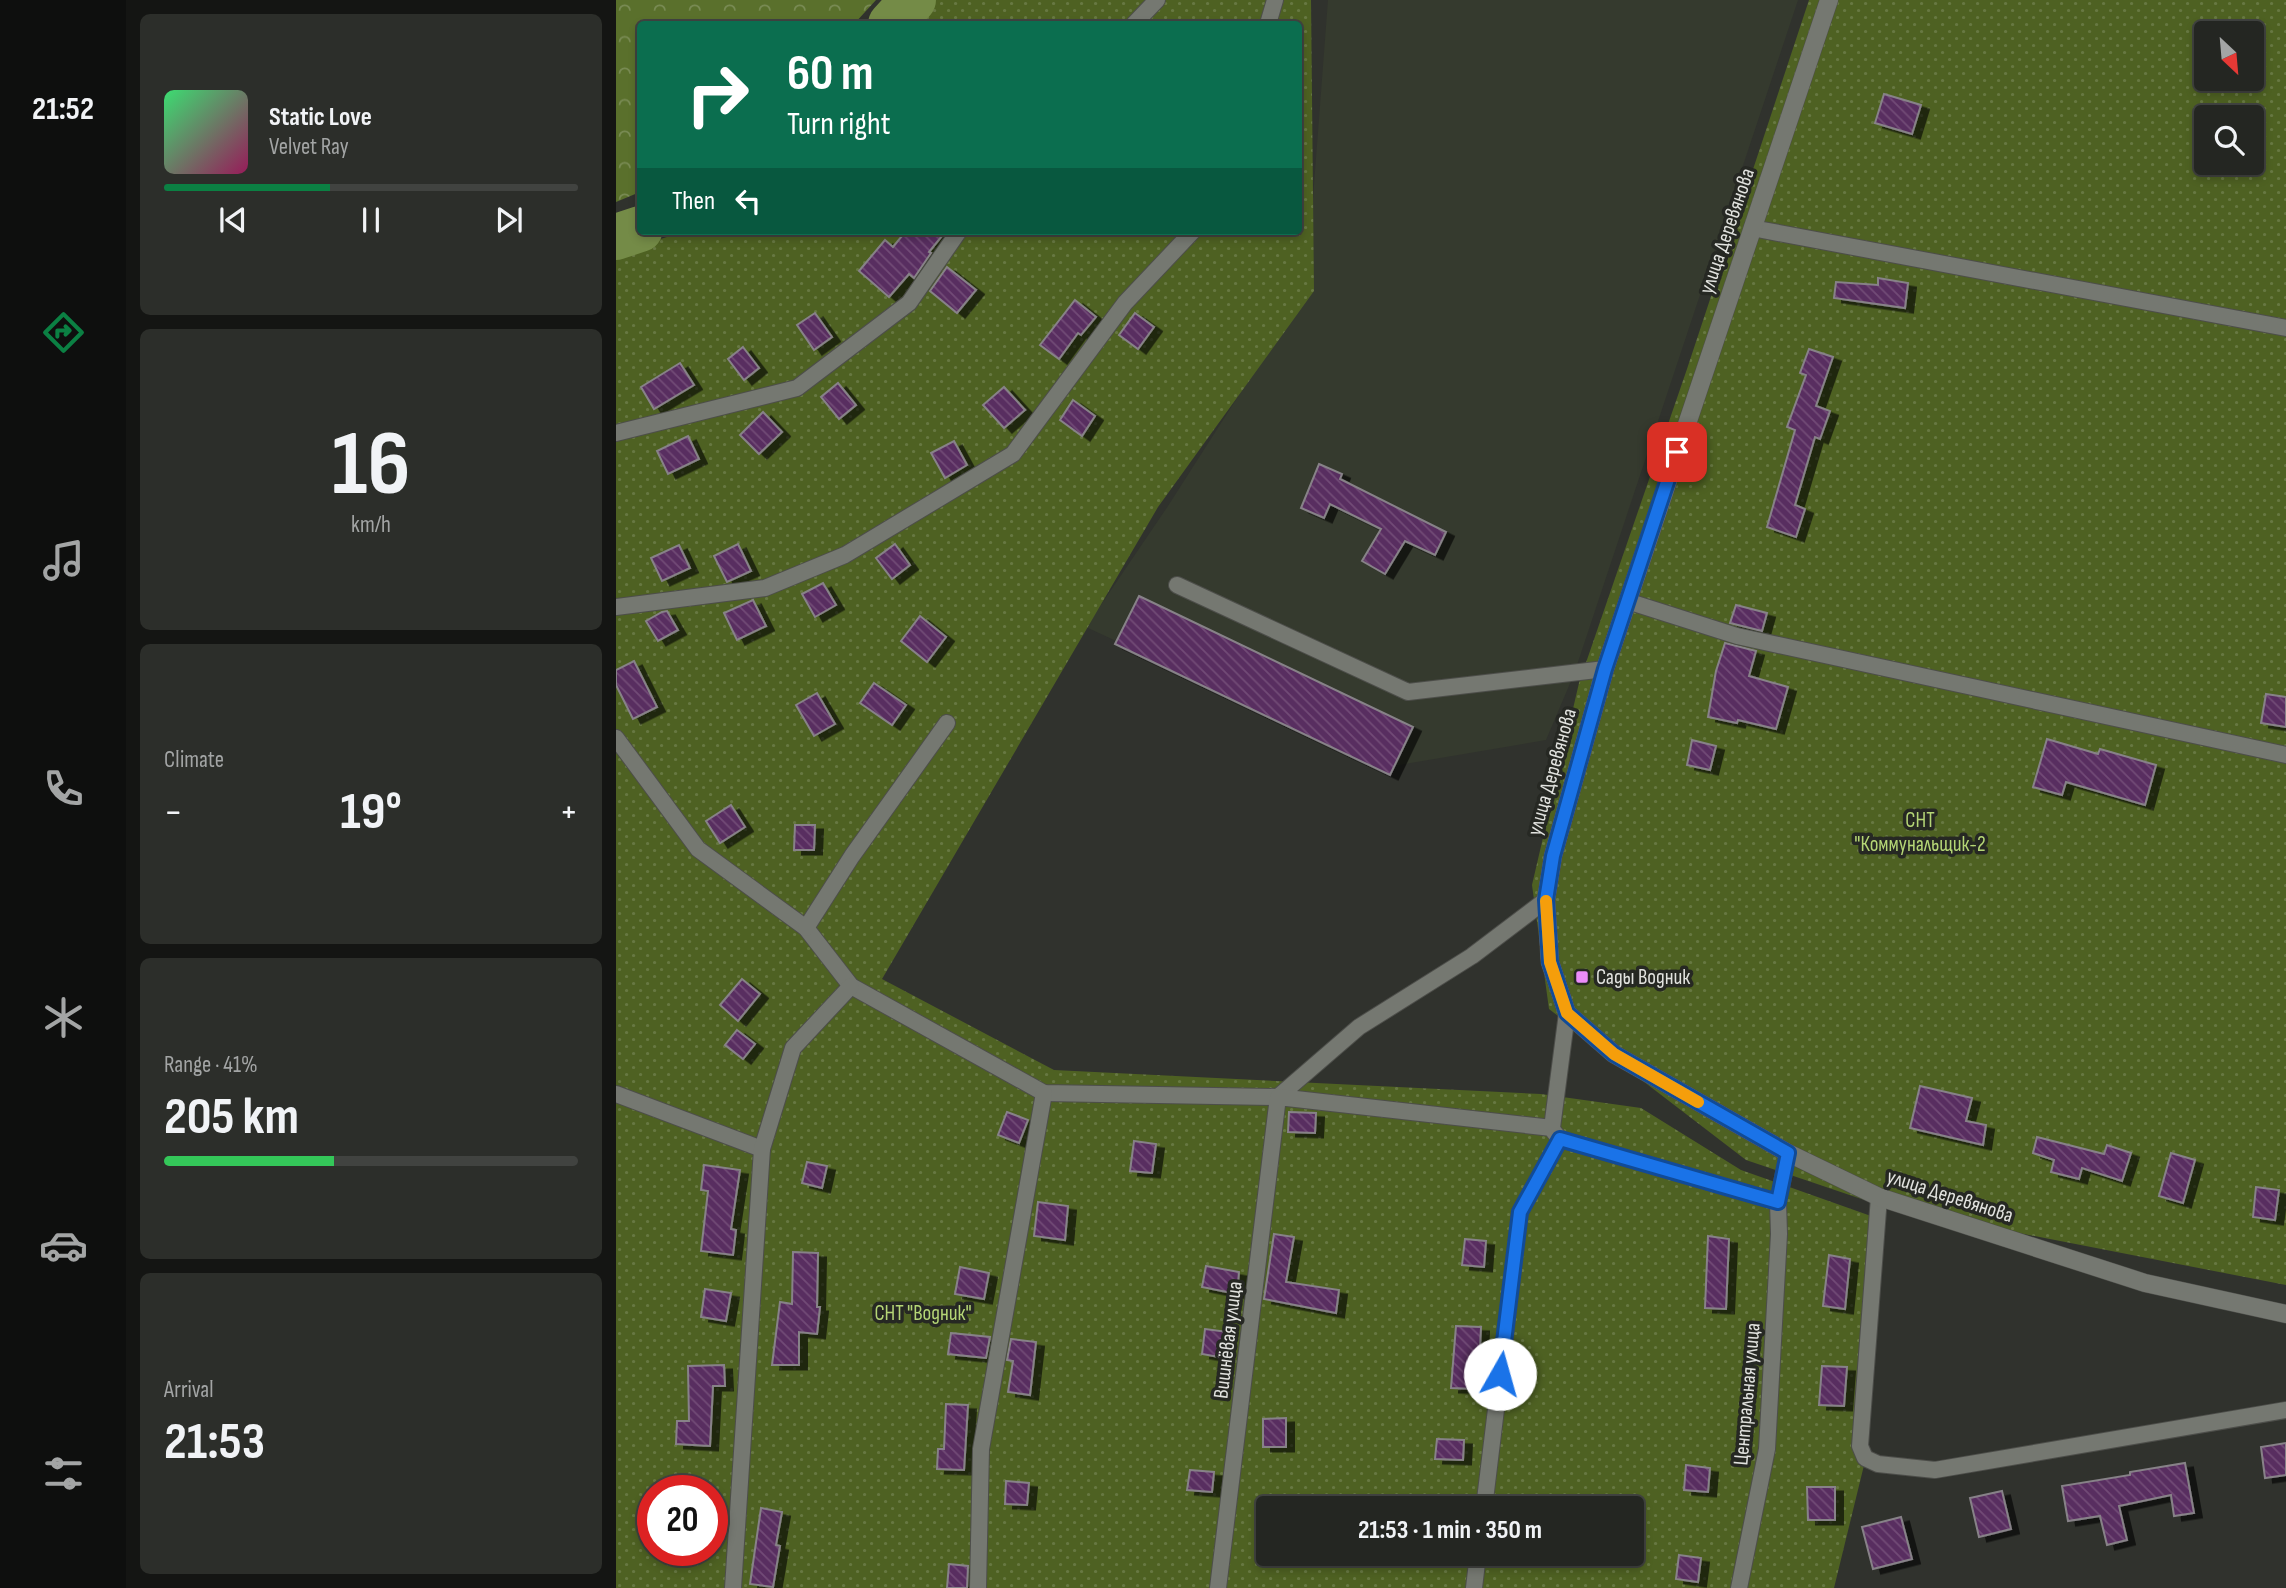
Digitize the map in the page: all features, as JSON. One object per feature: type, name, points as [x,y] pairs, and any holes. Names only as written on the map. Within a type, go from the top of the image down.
[{"type":"street","name":"улица Деревянова","points":[[1829,0],[1605,669],[1553,856],[1546,900],[1550,962],[1567,1013],[1614,1054],[1788,1153],[1878,1197],[2145,1283],[2286,1314]]},
{"type":"lane","points":[[1137,21],[1157,0]]},
{"type":"lane","points":[[1269,21],[1275,0]]},
{"type":"lane","points":[[1752,228],[2286,328]]},
{"type":"lane","points":[[616,433],[797,388],[909,303],[957,235]]},
{"type":"lane","points":[[616,607],[765,588],[845,555],[1013,454],[1125,303],[1189,235]]},
{"type":"lane","points":[[1177,585],[1408,692],[1605,669]]},
{"type":"lane","points":[[1627,601],[1737,636],[2286,755]]},
{"type":"lane","points":[[806,928],[852,856],[947,723]]},
{"type":"lane","points":[[616,738],[698,849],[806,928],[851,986],[1044,1093],[1278,1097],[1556,1134],[1778,1202]]},
{"type":"lane","points":[[1278,1097],[1359,1027],[1472,956],[1546,900]]},
{"type":"lane","points":[[733,1588],[762,1149],[793,1048],[851,986]]},
{"type":"lane","points":[[1485,1496],[1520,1212],[1556,1134],[1567,1013]]},
{"type":"lane","points":[[978,1588],[981,1449],[1044,1093]]},
{"type":"lane","points":[[616,1094],[762,1149]]},
{"type":"lane","name":"Вишнёвая улица","points":[[1218,1588],[1278,1097]]},
{"type":"lane","name":"Центральная улица","points":[[1739,1588],[1767,1449],[1779,1234],[1778,1202],[1788,1153]]},
{"type":"lane","points":[[1878,1197],[1860,1446],[1865,1458],[1878,1464],[1934,1470],[2286,1410]]},
{"type":"lane","points":[[1474,1588],[1477,1566]]},
{"type":"shaded area","points":[[1328,0],[1798,0],[1574,674],[1546,740],[1387,767],[1086,627],[1168,506],[1306,290]]},
{"type":"green space","points":[[616,0],[876,0],[857,21],[637,21],[637,193],[616,202]]},
{"type":"green space","name":"СНТ \"Водник\"","points":[[936,0],[1311,0],[1314,291],[1158,507],[882,979],[1054,1070],[1541,1094],[1641,1108],[1741,1170],[1871,1216],[1866,1457],[1834,1588],[616,1588],[616,253],[673,235],[1302,235],[1302,21],[916,21]]},
{"type":"green space","name":"СНТ \"Коммунальщик-2","points":[[1809,0],[2286,0],[2286,1285],[1885,1207],[1746,1160],[1549,1009],[1532,885],[1579,683],[1687,369]]},
{"type":"building","points":[[1884,94],[1921,105],[1912,134],[1875,123]]},
{"type":"building","points":[[903,235],[943,235],[914,278],[909,274],[889,297],[859,271],[885,240],[893,247]]},
{"type":"building","points":[[947,267],[976,290],[957,313],[930,291]]},
{"type":"building","points":[[1878,278],[1908,283],[1905,308],[1834,298],[1836,282],[1878,285]]},
{"type":"building","points":[[1075,300],[1096,317],[1081,335],[1078,333],[1059,359],[1040,345]]},
{"type":"building","points":[[815,313],[832,337],[814,350],[797,325]]},
{"type":"building","points":[[1135,313],[1154,327],[1138,349],[1119,335]]},
{"type":"building","points":[[743,347],[759,368],[744,380],[728,359]]},
{"type":"building","points":[[1809,349],[1833,357],[1816,406],[1830,411],[1820,439],[1815,437],[1795,505],[1805,509],[1796,537],[1767,527],[1795,430],[1787,427],[1806,375],[1800,373]]},
{"type":"building","points":[[680,363],[694,385],[654,409],[641,387]]},
{"type":"building","points":[[838,383],[856,405],[839,419],[821,397]]},
{"type":"building","points":[[1004,387],[1025,410],[1004,428],[983,405]]},
{"type":"building","points":[[1073,400],[1095,416],[1082,436],[1060,420]]},
{"type":"building","points":[[763,412],[782,432],[759,454],[740,435]]},
{"type":"building","points":[[688,436],[699,459],[668,474],[657,451]]},
{"type":"building","points":[[954,441],[967,465],[945,478],[931,453]]},
{"type":"building","points":[[1319,464],[1342,474],[1340,479],[1446,532],[1435,555],[1405,541],[1385,574],[1362,561],[1381,529],[1330,504],[1324,518],[1301,508]]},
{"type":"building","points":[[738,544],[751,571],[727,582],[714,556]]},
{"type":"building","points":[[895,544],[910,565],[892,579],[876,558]]},
{"type":"building","points":[[679,545],[690,568],[662,581],[651,558]]},
{"type":"building","points":[[823,583],[836,605],[815,617],[802,594]]},
{"type":"building","points":[[1139,596],[1413,727],[1390,775],[1115,644]]},
{"type":"building","points":[[753,600],[766,626],[737,640],[724,613]]},
{"type":"building","points":[[1736,605],[1767,613],[1762,631],[1730,623]]},
{"type":"building","points":[[667,611],[678,630],[658,641],[646,621]]},
{"type":"building","points":[[920,616],[946,637],[927,662],[901,641]]},
{"type":"building","points":[[1725,643],[1756,651],[1749,676],[1788,687],[1776,729],[1738,720],[1737,723],[1708,717],[1716,671]]},
{"type":"building","points":[[634,661],[657,707],[633,719],[616,685],[616,670]]},
{"type":"building","points":[[874,683],[906,705],[892,725],[860,703]]},
{"type":"building","points":[[817,693],[835,724],[814,736],[796,705]]},
{"type":"building","points":[[2266,694],[2286,697],[2286,727],[2261,723]]},
{"type":"building","points":[[2047,739],[2098,754],[2100,749],[2156,765],[2145,805],[2066,782],[2062,795],[2033,787]]},
{"type":"building","points":[[1692,740],[1716,746],[1710,770],[1687,765]]},
{"type":"building","points":[[731,805],[745,827],[720,843],[706,821]]},
{"type":"building","points":[[795,825],[815,825],[814,850],[794,850]]},
{"type":"building","points":[[742,979],[760,994],[738,1021],[720,1005]]},
{"type":"building","points":[[737,1030],[755,1044],[743,1059],[725,1045]]},
{"type":"building","points":[[1920,1086],[1972,1098],[1966,1121],[1986,1125],[1983,1145],[1910,1128]]},
{"type":"building","points":[[1007,1112],[1028,1120],[1019,1143],[998,1135]]},
{"type":"building","points":[[1289,1112],[1316,1113],[1315,1133],[1288,1132]]},
{"type":"building","points":[[2037,1137],[2104,1154],[2107,1145],[2131,1153],[2122,1181],[2082,1168],[2079,1179],[2051,1172],[2054,1160],[2033,1153]]},
{"type":"building","points":[[1134,1141],[1156,1144],[1152,1173],[1130,1171]]},
{"type":"building","points":[[2171,1153],[2195,1160],[2183,1203],[2159,1196]]},
{"type":"building","points":[[807,1162],[827,1166],[822,1188],[802,1183]]},
{"type":"building","points":[[704,1165],[740,1170],[731,1229],[736,1230],[733,1255],[701,1251],[708,1191],[701,1190]]},
{"type":"building","points":[[2256,1187],[2279,1190],[2275,1220],[2253,1217]]},
{"type":"building","points":[[1038,1202],[1068,1206],[1065,1240],[1034,1236]]},
{"type":"building","points":[[1274,1234],[1294,1237],[1286,1282],[1339,1290],[1336,1313],[1264,1299]]},
{"type":"building","points":[[1708,1236],[1729,1239],[1726,1309],[1705,1308]]},
{"type":"building","points":[[1465,1239],[1486,1241],[1484,1267],[1462,1265]]},
{"type":"building","points":[[793,1252],[818,1253],[817,1307],[820,1307],[817,1334],[799,1332],[799,1365],[772,1365],[780,1302],[792,1304]]},
{"type":"building","points":[[1829,1255],[1850,1259],[1845,1309],[1823,1306]]},
{"type":"building","points":[[1206,1266],[1239,1272],[1237,1294],[1202,1287]]},
{"type":"building","points":[[960,1267],[989,1273],[984,1299],[955,1294]]},
{"type":"building","points":[[705,1289],[731,1293],[726,1321],[701,1317]]},
{"type":"building","points":[[1456,1326],[1481,1327],[1478,1389],[1451,1388]]},
{"type":"building","points":[[1205,1329],[1228,1332],[1225,1358],[1202,1354]]},
{"type":"building","points":[[951,1333],[990,1337],[986,1358],[948,1354]]},
{"type":"building","points":[[1011,1339],[1036,1342],[1030,1395],[1008,1392],[1013,1361],[1007,1360]]},
{"type":"building","points":[[724,1365],[725,1386],[713,1386],[710,1446],[676,1444],[677,1421],[689,1421],[688,1366]]},
{"type":"building","points":[[1822,1366],[1847,1367],[1844,1406],[1819,1405]]},
{"type":"building","points":[[946,1404],[968,1405],[964,1470],[937,1469],[938,1449],[944,1449]]},
{"type":"building","points":[[1286,1418],[1286,1447],[1263,1447],[1263,1419]]},
{"type":"building","points":[[1437,1439],[1464,1440],[1463,1460],[1435,1459]]},
{"type":"building","points":[[2286,1443],[2286,1475],[2265,1478],[2261,1447]]},
{"type":"building","points":[[2185,1463],[2194,1513],[2174,1516],[2171,1495],[2119,1506],[2127,1540],[2107,1545],[2100,1516],[2068,1521],[2062,1486]]},
{"type":"building","points":[[1686,1465],[1710,1468],[1708,1492],[1684,1490]]},
{"type":"building","points":[[1190,1470],[1214,1472],[1212,1492],[1187,1490]]},
{"type":"building","points":[[1006,1481],[1029,1483],[1027,1505],[1005,1504]]},
{"type":"building","points":[[1807,1487],[1835,1487],[1835,1520],[1808,1520]]},
{"type":"building","points":[[2002,1491],[2011,1529],[1979,1537],[1970,1498]]},
{"type":"building","points":[[761,1508],[782,1512],[773,1587],[750,1584]]},
{"type":"building","points":[[1901,1517],[1912,1559],[1873,1569],[1862,1527]]},
{"type":"building","points":[[1679,1555],[1701,1558],[1698,1582],[1676,1579]]},
{"type":"building","points":[[949,1564],[968,1566],[967,1588],[947,1588]]},
{"type":"waterway","points":[[894,21],[913,0]]},
{"type":"waterway","points":[[616,237],[637,230]]},
{"type":"slow traffic","points":[[1546,901],[1550,962],[1567,1013],[1614,1054],[1698,1102]]},
{"type":"place","name":"Сады Водник","points":[[1582,977]]},
{"type":"route","points":[[1500,1374],[1520,1212],[1560,1139],[1778,1202],[1788,1153],[1614,1054],[1567,1013],[1550,962],[1546,900],[1553,856],[1605,669],[1677,452]]}]
